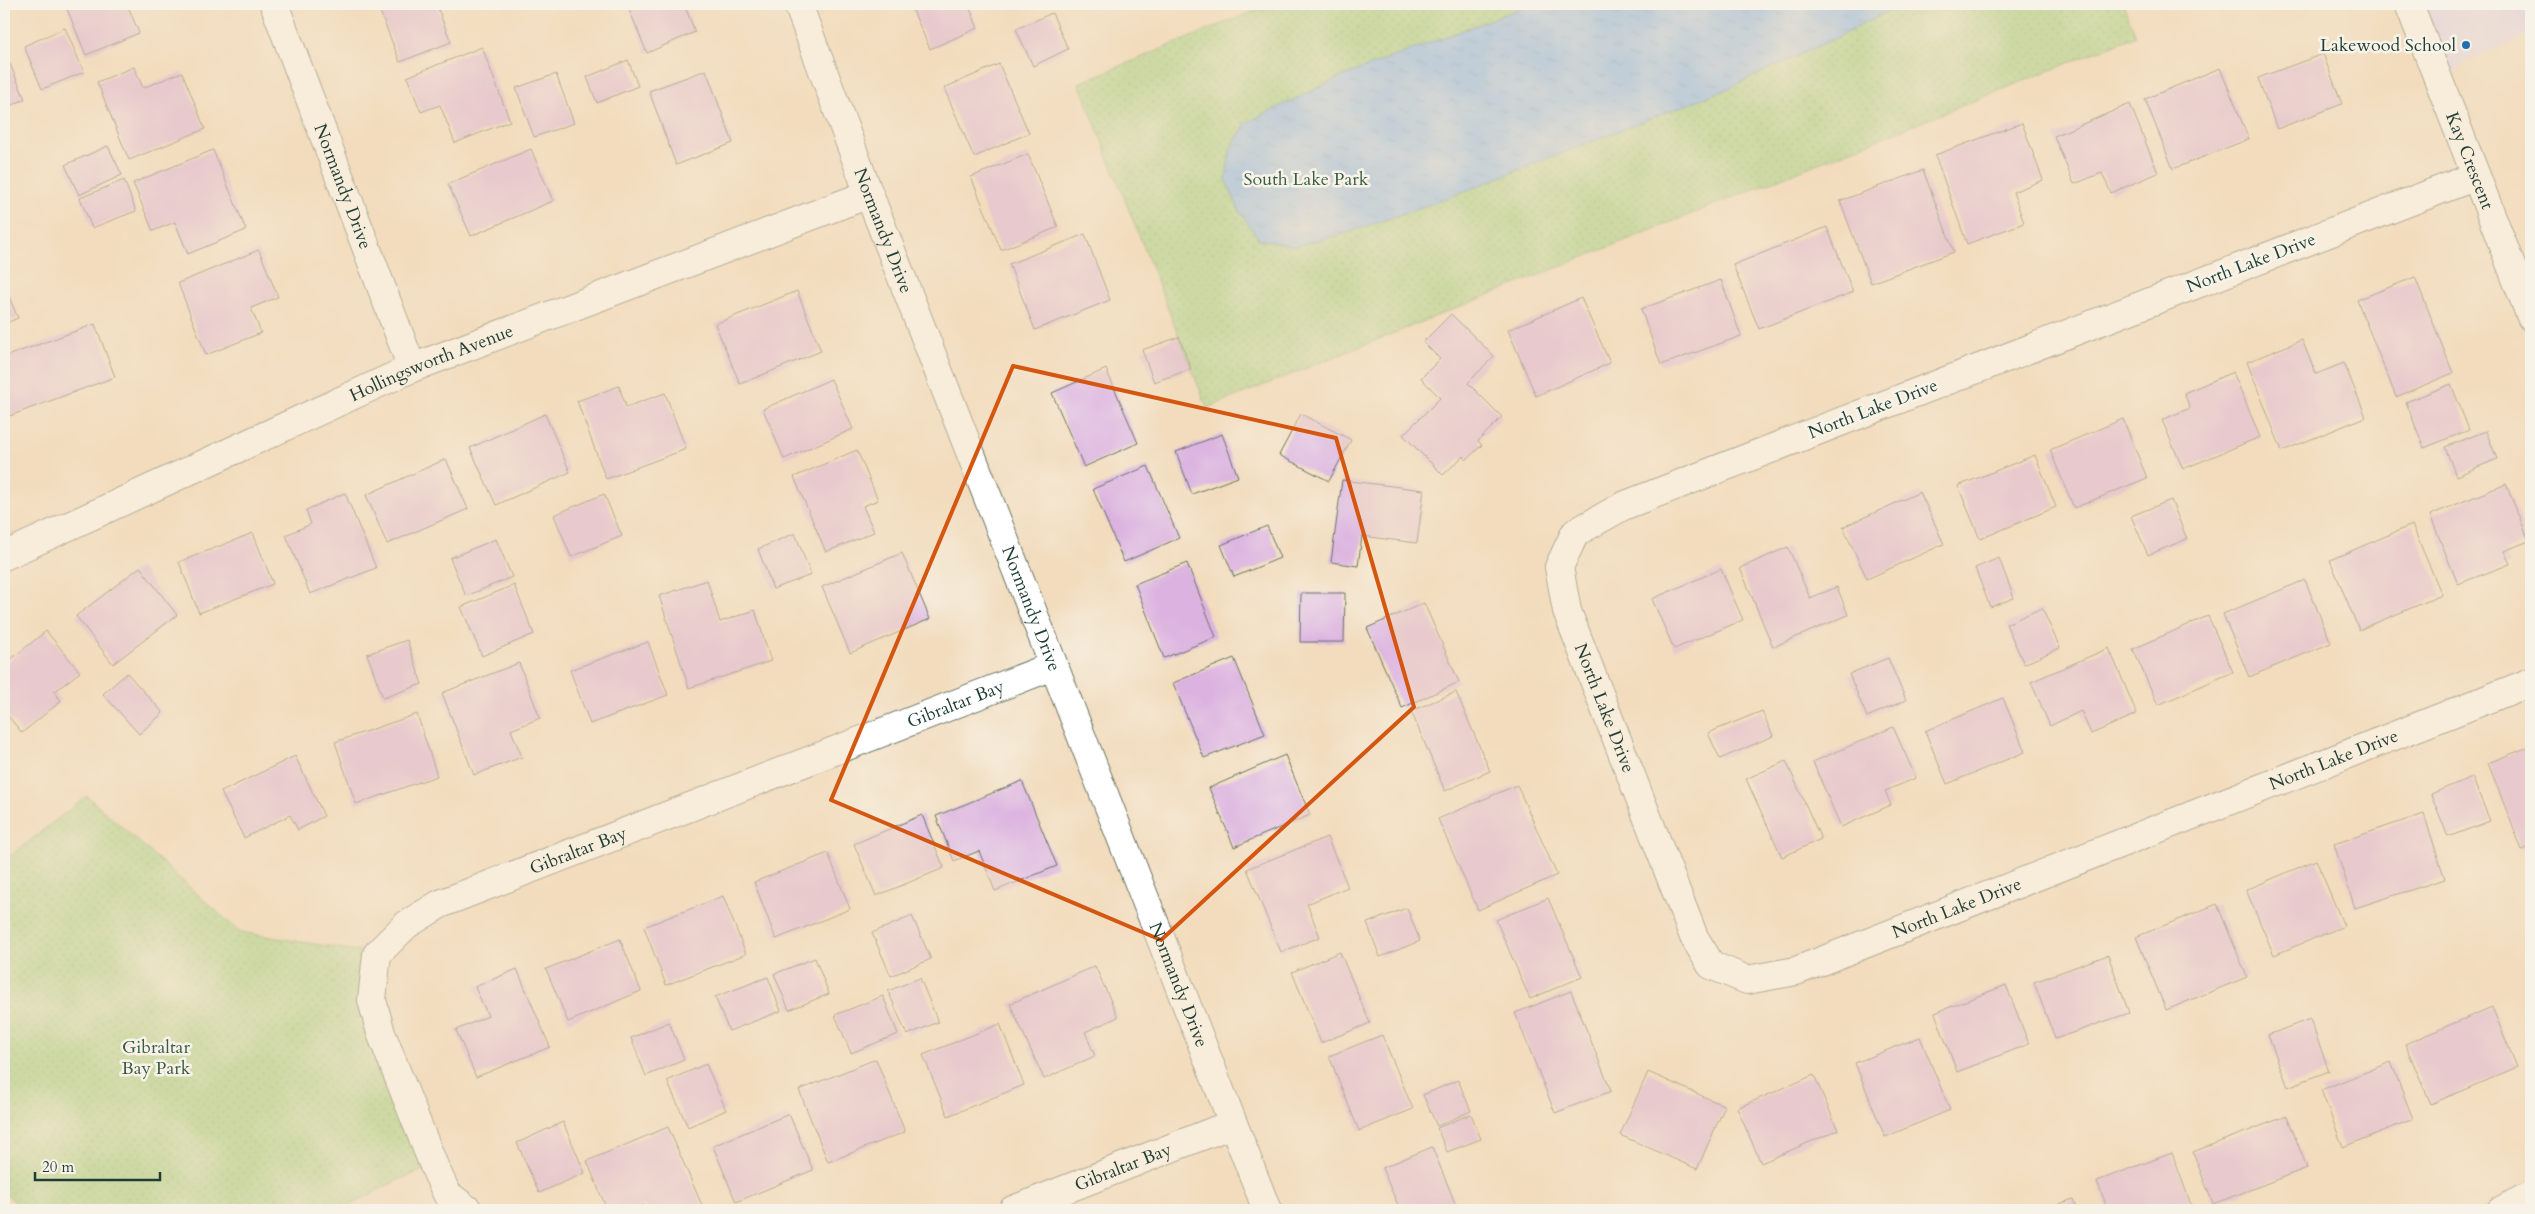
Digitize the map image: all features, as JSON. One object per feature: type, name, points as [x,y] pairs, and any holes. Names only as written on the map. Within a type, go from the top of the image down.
[{"type":"street","name":"Normandy Drive","points":[[274,4],[412,368]]},
{"type":"street","name":"Normandy Drive","points":[[798,4],[869,194],[1267,1210]]},
{"type":"street","name":"Kay Crescent","points":[[2409,4],[2531,317]]},
{"type":"street","name":"North Lake Drive","points":[[2476,176],[1623,506],[1575,533],[1558,568],[1567,611],[1694,936],[1711,965],[1747,980],[1796,971],[2531,682]]},
{"type":"street","name":"Hollingsworth Avenue","points":[[4,556],[412,368],[869,194]]},
{"type":"street","name":"Gibraltar Bay","points":[[468,1210],[447,1194],[434,1166],[381,1033],[372,1000],[377,954],[406,925],[440,904],[1053,666]]},
{"type":"street","name":"Gibraltar Bay","points":[[1013,1210],[1232,1124]]},
{"type":"street","points":[[2502,1210],[2531,1195]]},
{"type":"highlighted area","points":[[1013,366],[1336,438],[1414,707],[1161,940],[831,800]]},
{"type":"shaded area","name":"Lakewood School","points":[[2409,4],[2531,4],[2531,35],[2482,54],[2438,79]]},
{"type":"green space","name":"South Lake Park","points":[[1271,4],[2123,4],[2136,36],[1207,408],[1079,83]]},
{"type":"green space","name":"Gibraltar Bay Park","points":[[87,796],[240,932],[377,954],[372,1000],[434,1166],[398,1180],[341,1210],[26,1210],[4,1193],[4,861]]},
{"type":"water","points":[[1531,4],[1902,4],[1844,34],[1729,88],[1434,203],[1344,234],[1294,246],[1259,239],[1240,212],[1226,180],[1230,150],[1246,123],[1336,79]]},
{"type":"building","points":[[65,4],[127,4],[139,33],[86,55]]},
{"type":"building","points":[[377,4],[436,4],[451,42],[400,62]]},
{"type":"building","points":[[627,4],[684,4],[695,32],[647,53]]},
{"type":"building","points":[[910,4],[968,4],[978,28],[930,49]]},
{"type":"building","points":[[1052,13],[1068,49],[1033,66],[1016,29]]},
{"type":"building","points":[[65,28],[84,72],[42,89],[24,46]]},
{"type":"building","points":[[482,47],[510,121],[455,143],[440,105],[421,112],[407,77]]},
{"type":"building","points":[[2323,54],[2342,104],[2277,129],[2258,78]]},
{"type":"building","points":[[628,60],[638,86],[597,103],[587,77]]},
{"type":"building","points":[[10,64],[25,99],[4,109],[4,66]]},
{"type":"building","points":[[999,64],[1029,133],[974,157],[944,88]]},
{"type":"building","points":[[134,67],[143,88],[182,72],[205,129],[129,160],[97,82]]},
{"type":"building","points":[[2220,68],[2249,139],[2173,169],[2145,99]]},
{"type":"building","points":[[706,70],[733,143],[676,165],[649,91]]},
{"type":"building","points":[[556,74],[574,123],[534,137],[516,88]]},
{"type":"building","points":[[2130,104],[2158,173],[2111,193],[2102,173],[2074,184],[2054,136]]},
{"type":"building","points":[[2022,123],[2043,180],[2013,192],[2024,223],[1967,244],[1935,155]]},
{"type":"building","points":[[108,146],[122,175],[79,195],[65,165]]},
{"type":"building","points":[[531,149],[553,201],[471,236],[448,184]]},
{"type":"building","points":[[213,150],[246,230],[188,254],[175,222],[153,231],[133,183]]},
{"type":"building","points":[[1028,154],[1058,227],[1001,250],[971,177]]},
{"type":"building","points":[[1923,170],[1954,252],[1871,283],[1840,201]]},
{"type":"building","points":[[124,180],[136,211],[92,228],[80,198]]},
{"type":"building","points":[[1827,227],[1853,292],[1759,329],[1733,265]]},
{"type":"building","points":[[1085,234],[1110,300],[1035,330],[1009,264]]},
{"type":"building","points":[[259,250],[278,297],[251,308],[261,333],[206,355],[178,283]]},
{"type":"building","points":[[2415,277],[2453,373],[2396,397],[2357,300]]},
{"type":"building","points":[[1721,280],[1741,336],[1661,365],[1641,309]]},
{"type":"building","points":[[4,285],[18,318],[4,324]]},
{"type":"building","points":[[797,291],[821,351],[740,384],[715,324]]},
{"type":"building","points":[[1581,298],[1610,363],[1536,396],[1508,330]]},
{"type":"building","points":[[1451,314],[1494,356],[1468,383],[1502,417],[1478,441],[1482,445],[1466,460],[1463,456],[1443,475],[1403,435],[1440,398],[1421,378],[1440,359],[1423,342]]},
{"type":"building","points":[[95,324],[115,377],[4,418],[4,357]]},
{"type":"building","points":[[1179,337],[1191,369],[1154,382],[1142,350]]},
{"type":"building","points":[[2302,340],[2316,374],[2344,363],[2366,417],[2282,451],[2247,362]]},
{"type":"building","points":[[1106,369],[1138,443],[1084,467],[1052,393]]},
{"type":"building","points":[[2233,372],[2260,437],[2183,469],[2162,420],[2190,408],[2184,393]]},
{"type":"building","points":[[831,379],[853,429],[784,459],[763,409]]},
{"type":"building","points":[[2451,384],[2469,430],[2424,448],[2406,402]]},
{"type":"building","points":[[619,386],[626,407],[665,393],[686,449],[606,479],[577,401]]},
{"type":"building","points":[[545,414],[570,472],[496,505],[470,448]]},
{"type":"building","points":[[1301,414],[1351,440],[1329,481],[1279,455]]},
{"type":"building","points":[[2123,419],[2147,478],[2074,508],[2050,450]]},
{"type":"building","points":[[2486,431],[2497,459],[2456,476],[2445,447]]},
{"type":"building","points":[[1222,434],[1238,477],[1192,494],[1176,452]]},
{"type":"building","points":[[857,450],[878,500],[863,506],[874,532],[826,552],[794,477]]},
{"type":"building","points":[[2035,455],[2056,507],[1980,539],[1958,486]]},
{"type":"building","points":[[446,459],[468,509],[387,544],[366,495]]},
{"type":"building","points":[[1148,466],[1179,538],[1124,562],[1093,489]]},
{"type":"building","points":[[1342,480],[1424,490],[1417,543],[1362,536],[1358,566],[1331,562]]},
{"type":"building","points":[[2506,484],[2529,541],[2504,551],[2510,564],[2458,584],[2430,515]]},
{"type":"building","points":[[1920,492],[1944,544],[1867,579],[1843,527]]},
{"type":"building","points":[[345,493],[376,568],[310,594],[286,535],[311,524],[306,510]]},
{"type":"building","points":[[604,494],[622,536],[571,557],[554,515]]},
{"type":"building","points":[[2171,500],[2187,539],[2148,555],[2131,516]]},
{"type":"building","points":[[2412,525],[2442,595],[2359,630],[2330,560]]},
{"type":"building","points":[[1267,526],[1280,558],[1234,577],[1221,545]]},
{"type":"building","points":[[253,533],[273,584],[199,613],[179,562]]},
{"type":"building","points":[[795,533],[811,575],[773,589],[758,549]]},
{"type":"building","points":[[496,539],[512,577],[466,596],[450,558]]},
{"type":"building","points":[[1788,547],[1810,598],[1837,587],[1848,615],[1773,647],[1740,568]]},
{"type":"building","points":[[902,553],[930,619],[850,653],[822,587]]},
{"type":"building","points":[[1999,558],[2014,598],[1990,607],[1975,568]]},
{"type":"building","points":[[1187,563],[1216,637],[1164,658],[1135,584]]},
{"type":"building","points":[[140,567],[177,615],[113,664],[76,616]]},
{"type":"building","points":[[1721,569],[1743,620],[1674,649],[1652,599]]},
{"type":"building","points":[[707,580],[720,622],[755,610],[771,661],[689,688],[659,596]]},
{"type":"building","points":[[2305,580],[2331,643],[2249,677],[2223,614]]},
{"type":"building","points":[[514,585],[534,634],[482,656],[461,607]]},
{"type":"building","points":[[1301,593],[1345,593],[1344,642],[1300,642]]},
{"type":"building","points":[[1424,603],[1459,682],[1402,708],[1367,628]]},
{"type":"building","points":[[2042,608],[2060,648],[2024,664],[2006,624]]},
{"type":"building","points":[[2208,616],[2233,672],[2158,705],[2133,649]]},
{"type":"building","points":[[46,631],[80,672],[54,692],[61,701],[22,733],[4,711],[4,665]]},
{"type":"building","points":[[407,640],[422,684],[383,698],[367,654]]},
{"type":"building","points":[[648,642],[668,695],[590,724],[570,670]]},
{"type":"building","points":[[2109,648],[2137,714],[2091,734],[2081,711],[2050,726],[2031,682]]},
{"type":"building","points":[[1234,658],[1265,734],[1204,758],[1173,683]]},
{"type":"building","points":[[1888,658],[1906,700],[1867,717],[1849,674]]},
{"type":"building","points":[[519,663],[540,718],[511,730],[522,757],[474,775],[442,693]]},
{"type":"building","points":[[127,673],[163,713],[139,734],[103,694]]},
{"type":"building","points":[[1456,692],[1490,771],[1445,791],[1411,711]]},
{"type":"building","points":[[2003,698],[2025,752],[1947,784],[1925,731]]},
{"type":"building","points":[[1762,711],[1773,736],[1720,759],[1708,733]]},
{"type":"building","points":[[417,714],[437,776],[356,804],[335,742]]},
{"type":"building","points":[[1893,727],[1916,778],[1885,791],[1891,805],[1841,827],[1813,762]]},
{"type":"building","points":[[2531,746],[2531,847],[2522,850],[2488,763]]},
{"type":"building","points":[[1285,755],[1310,815],[1234,847],[1209,788]]},
{"type":"building","points":[[295,756],[324,816],[298,830],[290,815],[244,838],[221,792]]},
{"type":"building","points":[[1786,761],[1821,839],[1782,857],[1746,779]]},
{"type":"building","points":[[2472,777],[2490,821],[2448,837],[2431,794]]},
{"type":"building","points":[[1022,781],[1057,866],[995,891],[979,851],[954,861],[936,816]]},
{"type":"building","points":[[1517,785],[1557,875],[1478,910],[1438,819]]},
{"type":"building","points":[[2424,814],[2445,879],[2355,908],[2334,844]]},
{"type":"building","points":[[922,815],[944,868],[876,896],[854,844]]},
{"type":"building","points":[[1327,837],[1348,887],[1307,904],[1320,937],[1281,952],[1247,869]]},
{"type":"building","points":[[828,853],[850,909],[776,939],[754,882]]},
{"type":"building","points":[[2316,860],[2344,926],[2274,955],[2246,890]]},
{"type":"building","points":[[723,896],[746,954],[666,985],[644,927]]},
{"type":"building","points":[[1548,898],[1582,977],[1530,999],[1496,920]]},
{"type":"building","points":[[2217,904],[2247,977],[2166,1010],[2136,937]]},
{"type":"building","points":[[1407,908],[1420,941],[1380,957],[1367,923]]},
{"type":"building","points":[[912,916],[931,959],[891,976],[872,933]]},
{"type":"building","points":[[620,939],[641,991],[568,1022],[546,969]]},
{"type":"building","points":[[1340,952],[1370,1023],[1321,1043],[1292,972]]},
{"type":"building","points":[[2108,955],[2129,1013],[2055,1039],[2034,982]]},
{"type":"building","points":[[815,958],[829,994],[789,1010],[774,974]]},
{"type":"building","points":[[1095,966],[1118,1017],[1085,1032],[1095,1056],[1044,1079],[1010,1004]]},
{"type":"building","points":[[517,969],[550,1047],[476,1077],[456,1030],[488,1016],[475,987]]},
{"type":"building","points":[[768,977],[781,1011],[729,1031],[715,997]]},
{"type":"building","points":[[920,978],[938,1022],[907,1035],[888,991]]},
{"type":"building","points":[[2006,985],[2029,1044],[1957,1072],[1935,1013]]},
{"type":"building","points":[[1571,991],[1611,1091],[1555,1113],[1515,1013]]},
{"type":"building","points":[[883,996],[898,1034],[851,1053],[835,1015]]},
{"type":"building","points":[[2492,1007],[2517,1067],[2431,1104],[2405,1044]]},
{"type":"building","points":[[2310,1019],[2329,1071],[2288,1087],[2268,1035]]},
{"type":"building","points":[[669,1022],[684,1060],[646,1076],[631,1038]]},
{"type":"building","points":[[1000,1024],[1024,1085],[948,1116],[923,1055]]},
{"type":"building","points":[[1382,1035],[1413,1109],[1359,1131],[1329,1056]]},
{"type":"building","points":[[1920,1037],[1950,1110],[1885,1137],[1855,1063]]},
{"type":"building","points":[[876,1059],[905,1132],[828,1162],[799,1090]]},
{"type":"building","points":[[2391,1062],[2413,1119],[2343,1147],[2321,1090]]},
{"type":"building","points":[[706,1064],[726,1110],[688,1127],[667,1081]]},
{"type":"building","points":[[1648,1072],[1725,1106],[1697,1169],[1620,1135]]},
{"type":"building","points":[[1814,1075],[1838,1130],[1761,1163],[1737,1108]]},
{"type":"building","points":[[1458,1080],[1471,1111],[1437,1126],[1423,1095]]},
{"type":"building","points":[[789,1114],[813,1170],[736,1202],[713,1146]]},
{"type":"building","points":[[1471,1114],[1481,1139],[1447,1152],[1437,1128]]},
{"type":"building","points":[[2287,1116],[2307,1168],[2213,1204],[2193,1152]]},
{"type":"building","points":[[563,1122],[585,1173],[539,1193],[517,1143]]},
{"type":"building","points":[[668,1127],[704,1210],[646,1210],[644,1205],[631,1210],[607,1210],[587,1161]]},
{"type":"building","points":[[1432,1147],[1458,1210],[1400,1210],[1382,1168]]},
{"type":"building","points":[[2172,1153],[2193,1210],[2108,1210],[2097,1181]]},
{"type":"building","points":[[2073,1199],[2077,1210],[2044,1210]]},
{"type":"place","name":"Lakewood School","points":[[2466,45]]}]
